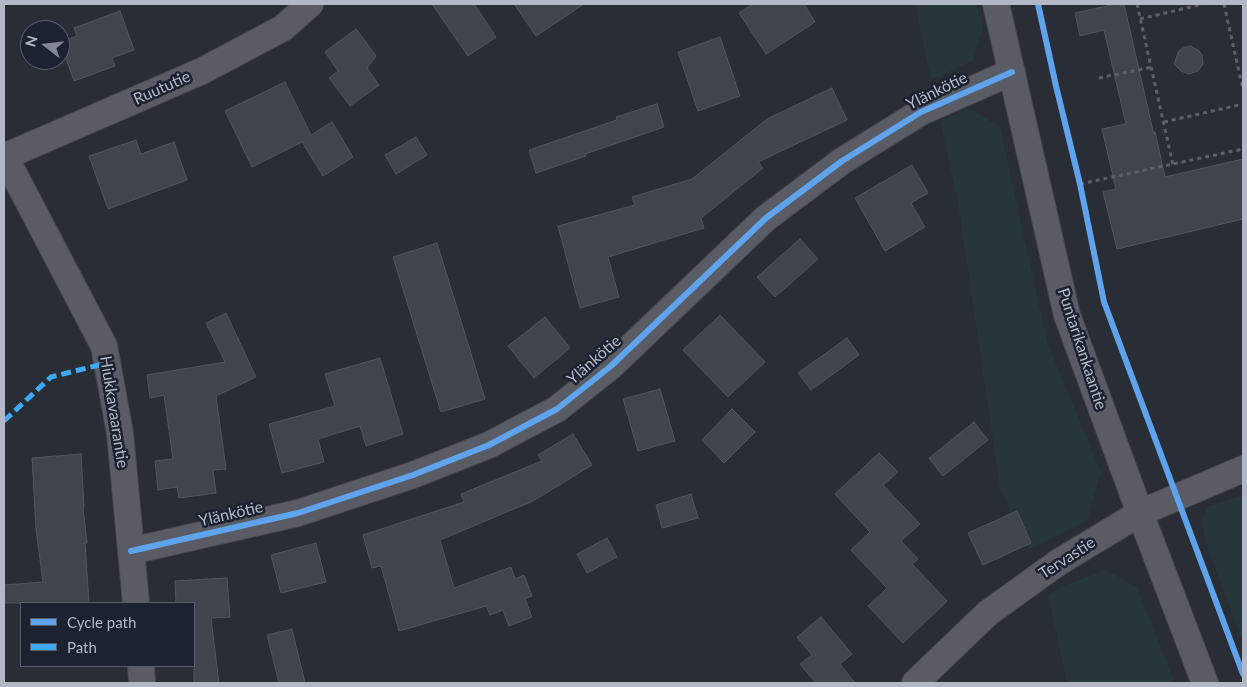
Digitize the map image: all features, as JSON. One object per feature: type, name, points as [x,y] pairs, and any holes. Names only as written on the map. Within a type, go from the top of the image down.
[{"type":"street","name":"Ruututie","points":[[4,156],[202,71],[283,28],[310,4]]},
{"type":"street","name":"Puntarikankaantie","points":[[996,4],[1067,315],[1205,683]]},
{"type":"street","name":"Ylänkötie","points":[[131,550],[298,513],[413,475],[489,445],[557,409],[611,366],[766,218],[842,161],[921,112],[1012,72]]},
{"type":"street","name":"Hiukkavaarantie","points":[[4,156],[104,346],[120,433],[136,602]]},
{"type":"street","name":"Tervastie","points":[[915,683],[988,613],[1059,562],[1140,512],[1243,469]]},
{"type":"street","points":[[141,667],[142,683]]},
{"type":"path","points":[[1137,4],[1173,165]]},
{"type":"path","points":[[1140,19],[1203,4]]},
{"type":"path","points":[[1224,4],[1243,90]]},
{"type":"path","points":[[1099,78],[1152,67]]},
{"type":"path","points":[[1164,122],[1243,104]]},
{"type":"path","points":[[1080,184],[1243,149]]},
{"type":"path","points":[[1078,175],[1082,194]]},
{"type":"shaded area","points":[[915,4],[977,4],[983,28],[973,61],[931,80]]},
{"type":"shaded area","points":[[970,108],[1000,127],[1047,342],[1101,472],[1087,521],[1028,550],[1000,488],[958,203],[940,121]]},
{"type":"shaded area","points":[[1243,495],[1243,643],[1206,544],[1202,522],[1207,507]]},
{"type":"shaded area","points":[[1106,570],[1137,587],[1175,683],[1067,683],[1048,596],[1060,587]]},
{"type":"building","points":[[432,4],[474,4],[496,37],[468,56]]},
{"type":"building","points":[[514,4],[584,4],[536,36]]},
{"type":"building","points":[[753,4],[804,4],[815,22],[766,54],[739,13]]},
{"type":"building","points":[[1124,4],[1165,177],[1243,159],[1243,219],[1117,249],[1103,192],[1116,189],[1102,129],[1126,124],[1104,30],[1080,36],[1075,13]]},
{"type":"building","points":[[120,11],[134,50],[112,58],[115,66],[74,81],[70,70],[70,38],[77,36],[74,28]]},
{"type":"building","points":[[356,29],[376,56],[367,68],[379,85],[350,106],[329,78],[338,71],[325,52]]},
{"type":"building","points":[[720,37],[740,96],[698,111],[678,52]]},
{"type":"building","points":[[1191,46],[1202,55],[1203,64],[1198,71],[1189,74],[1181,71],[1174,64],[1179,51]]},
{"type":"building","points":[[285,82],[311,135],[332,122],[353,157],[323,176],[302,142],[252,167],[225,111]]},
{"type":"building","points":[[832,88],[847,120],[758,162],[763,168],[701,218],[704,228],[608,257],[619,297],[580,308],[558,226],[635,205],[632,197],[692,179],[767,119]]},
{"type":"building","points":[[657,104],[664,127],[536,173],[529,150],[617,120],[616,117]]},
{"type":"building","points":[[416,137],[427,155],[396,174],[385,155]]},
{"type":"building","points":[[136,140],[141,154],[174,142],[187,180],[108,209],[89,156]]},
{"type":"building","points":[[912,165],[928,193],[911,203],[925,227],[885,251],[855,198]]},
{"type":"building","points":[[800,239],[818,259],[775,297],[757,277]]},
{"type":"building","points":[[437,243],[485,399],[441,412],[393,257]]},
{"type":"building","points":[[226,313],[256,377],[216,396],[226,469],[213,470],[216,493],[179,498],[177,487],[158,490],[155,461],[173,459],[164,395],[150,398],[147,375],[225,362],[206,323]]},
{"type":"building","points":[[720,315],[765,362],[728,397],[683,350]]},
{"type":"building","points":[[545,317],[570,348],[534,378],[508,346]]},
{"type":"building","points":[[847,338],[859,355],[811,390],[798,373]]},
{"type":"building","points":[[380,358],[403,434],[366,446],[360,426],[318,439],[324,462],[282,473],[269,424],[335,406],[325,374]]},
{"type":"building","points":[[660,389],[675,441],[638,451],[623,399]]},
{"type":"building","points":[[732,409],[755,432],[724,463],[702,440]]},
{"type":"building","points":[[974,422],[988,440],[943,476],[929,458]]},
{"type":"building","points":[[573,434],[592,465],[533,501],[440,540],[454,588],[511,567],[515,579],[524,575],[532,596],[525,599],[532,617],[509,626],[503,610],[490,615],[486,606],[399,631],[381,566],[372,568],[363,535],[464,502],[461,494],[542,461],[538,455]]},
{"type":"building","points":[[879,453],[898,472],[883,485],[920,524],[901,541],[918,559],[912,564],[947,601],[903,643],[868,606],[887,588],[851,550],[870,532],[835,494]]},
{"type":"building","points":[[81,454],[89,602],[4,603],[4,585],[43,582],[36,529],[32,458]]},
{"type":"building","points":[[691,494],[698,518],[662,528],[656,505]]},
{"type":"building","points":[[1017,511],[1031,543],[983,565],[968,533]]},
{"type":"building","points":[[607,538],[617,557],[587,573],[577,554]]},
{"type":"building","points":[[316,543],[326,582],[281,593],[271,555]]},
{"type":"building","points":[[227,578],[230,617],[211,618],[219,683],[194,683],[195,602],[176,602],[175,581]]},
{"type":"building","points":[[821,617],[852,654],[840,664],[855,683],[816,683],[800,664],[812,655],[797,637]]},
{"type":"building","points":[[292,629],[305,683],[279,683],[267,635]]},
{"type":"marked path","points":[[4,421],[51,377],[107,363]]},
{"type":"cycle path","points":[[1038,4],[1080,184],[1104,302],[1243,674]]},
{"type":"cycle path","points":[[131,551],[298,513],[413,475],[489,445],[557,409],[611,366],[766,218],[842,161],[921,112],[1012,72]]}]
